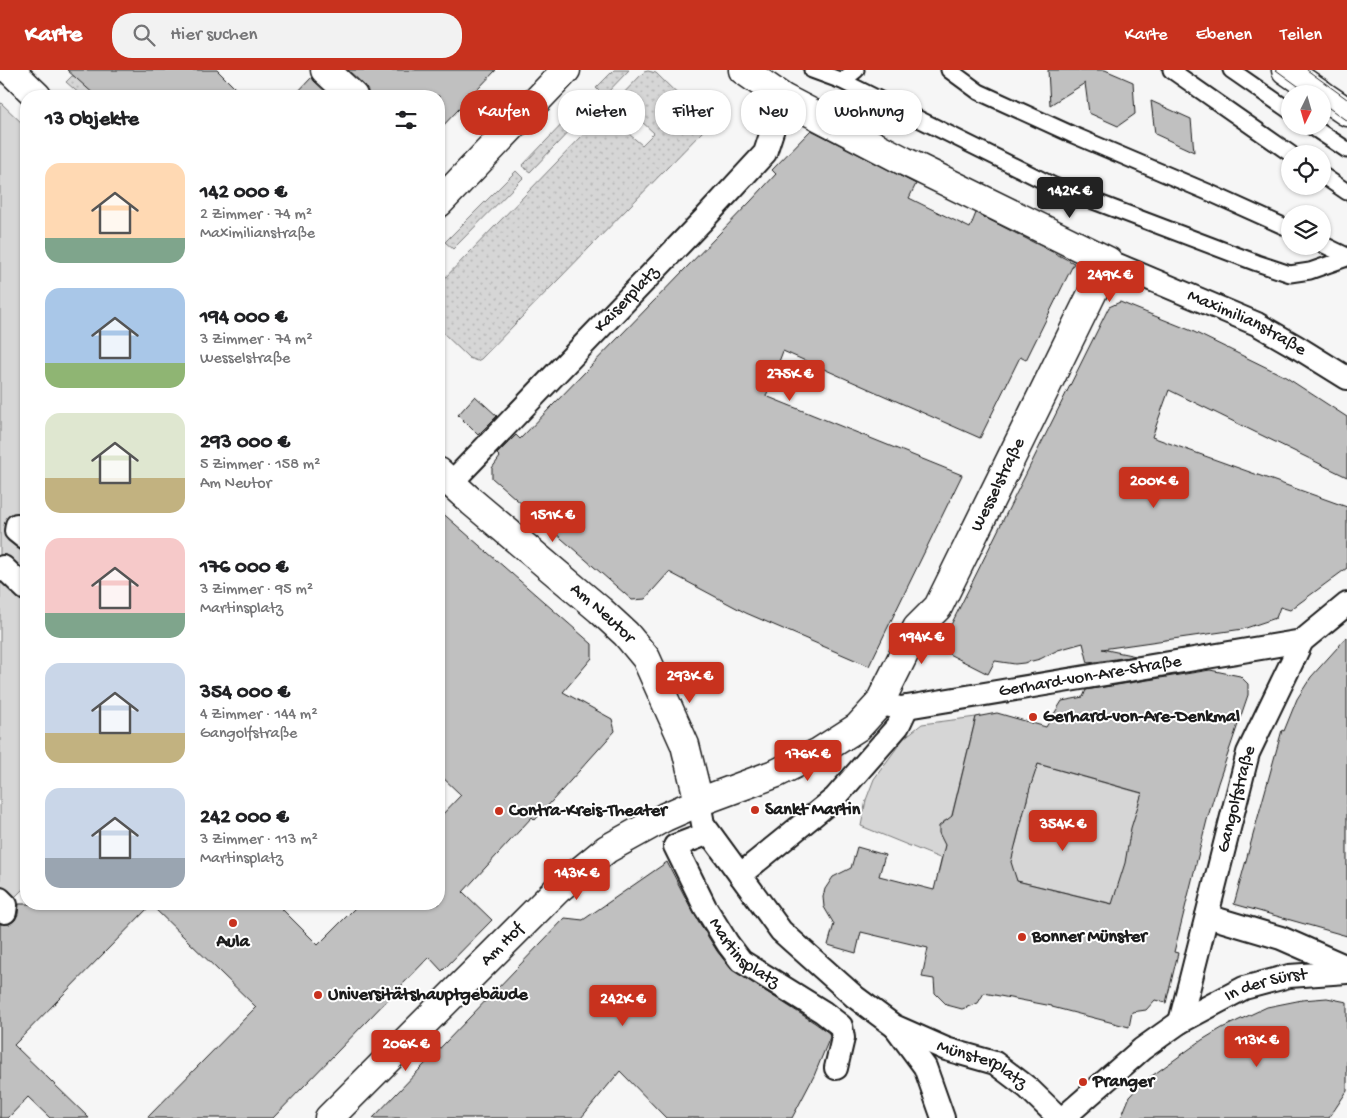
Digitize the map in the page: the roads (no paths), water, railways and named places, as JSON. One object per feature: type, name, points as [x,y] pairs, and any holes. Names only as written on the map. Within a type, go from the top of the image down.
[{"type":"street","points":[[10,70],[31,90]]},
{"type":"street","points":[[325,70],[347,90]]},
{"type":"street","points":[[445,187],[566,70]]},
{"type":"street","name":"Maximilianstraße","points":[[743,70],[784,98],[904,161],[1108,261],[1257,324],[1297,346],[1347,378]]},
{"type":"street","points":[[1286,70],[1308,85]]},
{"type":"street","points":[[1331,100],[1347,112]]},
{"type":"street","name":"Kaiserplatz","points":[[445,477],[704,219],[764,153],[770,135]]},
{"type":"street","name":"Wesselstraße","points":[[879,704],[917,628],[938,607],[1108,261]]},
{"type":"street","name":"Am Neutor","points":[[445,477],[600,610],[629,625],[685,745],[699,802]]},
{"type":"street","points":[[0,570],[3,567],[20,584]]},
{"type":"street","name":"Gangolfstraße","points":[[1180,1022],[1248,753],[1302,641],[1347,604]]},
{"type":"street","name":"Gerhard-von-Are-Straße","points":[[879,704],[901,708],[1302,641]]},
{"type":"street","points":[[879,704],[858,727],[819,752],[776,774],[699,802],[702,824],[740,875],[835,798],[898,726],[907,707]]},
{"type":"street","name":"Am Hof","points":[[329,1118],[557,890],[607,849],[699,802]]},
{"type":"street","name":"Martinsplatz","points":[[709,833],[675,846],[704,907],[741,961],[823,1012],[841,1026],[843,1038],[836,1068]]},
{"type":"street","name":"Münsterplatz","points":[[740,875],[782,930],[855,997],[894,1026],[946,1049],[995,1063],[1028,1088],[1059,1118]]},
{"type":"street","name":"In der Sürst","points":[[1207,916],[1282,938],[1347,967]]},
{"type":"street","name":"In der Sürst","points":[[1063,1118],[1142,1050],[1180,1022],[1244,988],[1289,976],[1347,972]]},
{"type":"street","name":"Münsterplatz","points":[[894,1026],[925,1067],[943,1118]]},
{"type":"lane","points":[[812,70],[842,81],[1054,186],[1257,263],[1290,274],[1310,271],[1347,257]]},
{"type":"lane","points":[[842,81],[856,70]]},
{"type":"lane","points":[[949,70],[987,95],[1281,226]]},
{"type":"lane","points":[[1171,70],[1281,147]]},
{"type":"lane","points":[[1231,70],[1281,105]]},
{"type":"lane","points":[[1325,135],[1347,150]]},
{"type":"lane","points":[[1331,181],[1347,192]]},
{"type":"lane","points":[[1331,249],[1347,257]]},
{"type":"tram line","points":[[1276,70],[1297,85]]},
{"type":"tram line","points":[[1307,70],[1347,99]]},
{"type":"tram line","points":[[1331,109],[1347,121]]},
{"type":"place","name":"Gerhard-von-Are-Denkmal","points":[[1033,717]]},
{"type":"place","name":"Sankt Martin","points":[[755,810]]},
{"type":"place","name":"Contra-Kreis-Theater","points":[[499,811]]},
{"type":"place","name":"Aula","points":[[233,923]]},
{"type":"place","name":"Bonner Münster","points":[[1022,937]]},
{"type":"place","name":"Universitätshauptgebäude","points":[[318,995]]},
{"type":"place","name":"Pranger","points":[[1083,1082]]}]
